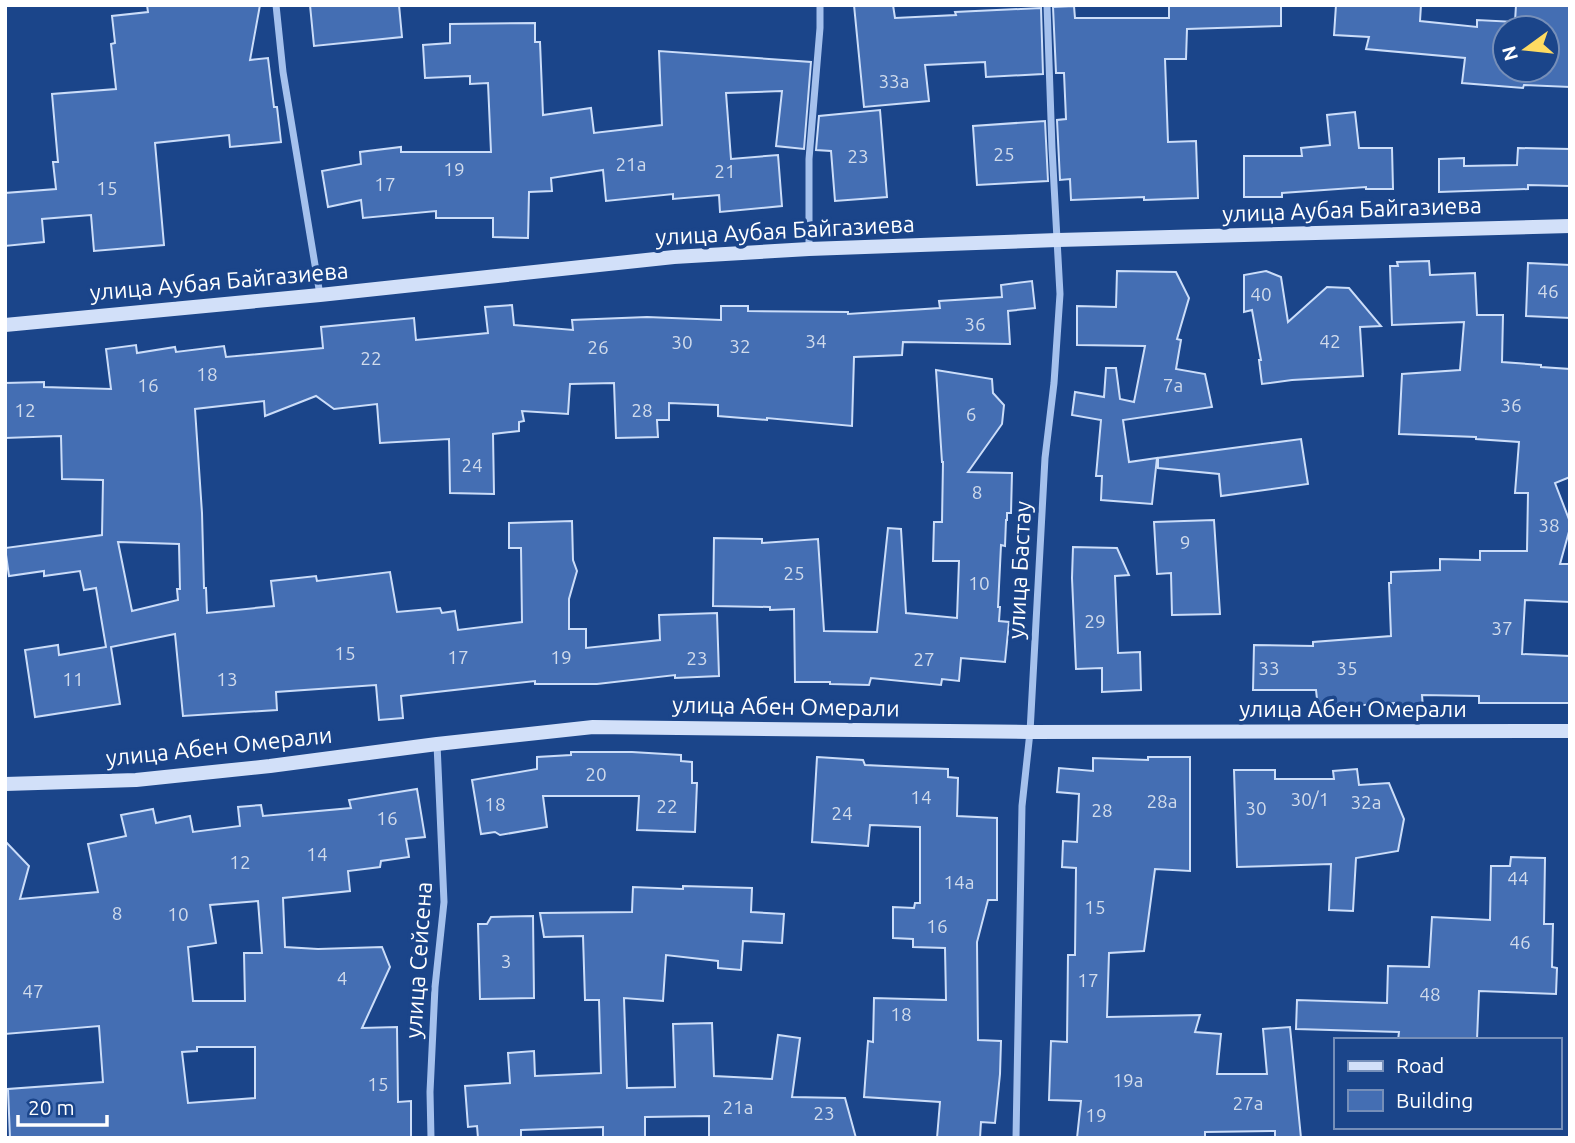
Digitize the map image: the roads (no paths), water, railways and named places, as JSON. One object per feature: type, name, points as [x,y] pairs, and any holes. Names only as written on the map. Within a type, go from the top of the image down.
[{"type":"main road","name":"улица Аубая Байгазиева","points":[[5,325],[674,257],[1058,240],[1570,226]]},
{"type":"main road","name":"улица Абен Омерали","points":[[5,784],[136,780],[593,727],[1030,732],[1570,731]]},
{"type":"street","points":[[276,5],[283,72],[320,295]]},
{"type":"street","points":[[809,249],[809,159],[820,5]]},
{"type":"street","name":"улица Бастау","points":[[1016,1138],[1022,806],[1030,732],[1044,471],[1060,294],[1047,5]]},
{"type":"street","name":"улица Сейсена","points":[[431,1138],[430,1092],[435,987],[444,902],[437,744]]}]
